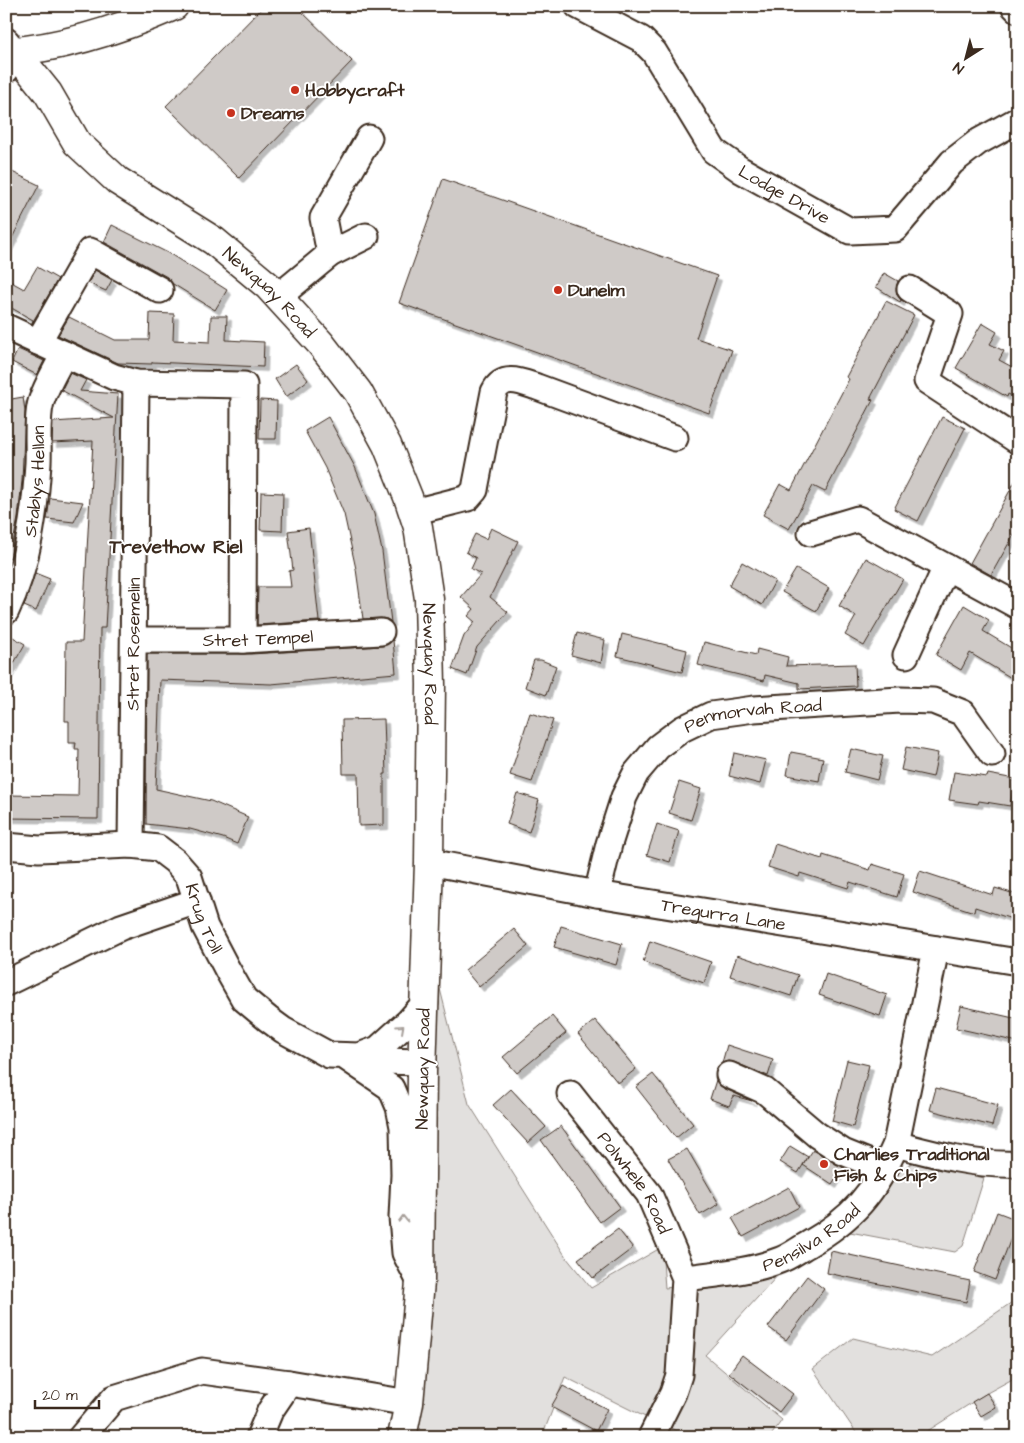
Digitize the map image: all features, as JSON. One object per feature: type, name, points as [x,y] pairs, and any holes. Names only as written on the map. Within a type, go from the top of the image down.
[{"type":"highway","points":[[8,54],[61,44],[142,20],[174,6]]},
{"type":"highway","name":"Newquay Road","points":[[8,54],[48,93],[78,143],[118,181],[214,241],[268,286],[321,344],[358,392],[388,445],[418,527],[429,599],[431,685],[429,862],[423,1067],[420,1282],[410,1403],[402,1437]]},
{"type":"street","name":"Lodge Drive","points":[[578,6],[641,39],[654,52],[714,151],[741,170],[850,231],[896,229],[952,162],[978,142],[1018,120]]},
{"type":"street","points":[[1014,6],[1018,10]]},
{"type":"street","points":[[330,254],[324,218],[369,138]]},
{"type":"street","points":[[278,297],[330,254],[366,236]]},
{"type":"street","points":[[38,342],[90,251],[160,290]]},
{"type":"street","points":[[910,289],[950,314],[927,381],[1018,441]]},
{"type":"street","points":[[6,327],[114,377],[136,383],[244,385],[243,640]]},
{"type":"street","name":"Stablys Hellan","points":[[6,611],[16,590],[32,523],[41,404],[64,354]]},
{"type":"street","points":[[413,512],[468,498],[472,494],[478,478],[494,392],[497,386],[507,380],[515,380],[537,387],[675,438]]},
{"type":"street","name":"Stret Rosemelin","points":[[131,845],[136,383]]},
{"type":"street","points":[[811,533],[858,519],[946,567],[1016,600]]},
{"type":"street","points":[[906,655],[946,567]]},
{"type":"street","name":"Stret Tempel","points":[[134,640],[243,640],[381,632]]},
{"type":"street","name":"Penmorvah Road","points":[[597,894],[609,844],[624,797],[636,773],[658,747],[682,729],[711,715],[754,709],[900,700],[933,701],[963,713],[992,754]]},
{"type":"street","name":"Krug Toll","points":[[6,846],[39,848],[131,845],[158,848],[175,860],[188,877],[205,927],[227,969],[244,998],[268,1019],[329,1055],[351,1056],[423,1067]]},
{"type":"street","name":"Tregurra Lane","points":[[429,862],[597,894],[1018,962]]},
{"type":"street","points":[[6,982],[121,927],[197,901]]},
{"type":"street","name":"Pensilva Road","points":[[685,1278],[760,1266],[781,1260],[837,1226],[872,1191],[885,1169],[896,1144],[936,949]]},
{"type":"street","points":[[351,1056],[378,1049],[425,1003]]},
{"type":"street","points":[[351,1056],[391,1088],[399,1108],[403,1127],[404,1175],[402,1217],[405,1253],[420,1282]]},
{"type":"street","points":[[375,1077],[423,1067]]},
{"type":"street","points":[[729,1075],[765,1091],[817,1135],[843,1152],[885,1169]]},
{"type":"street","name":"Polwhele Road","points":[[570,1094],[649,1194],[685,1278]]},
{"type":"street","points":[[896,1144],[948,1158],[993,1165],[1018,1164]]},
{"type":"street","points":[[651,1437],[673,1393],[679,1375],[685,1278]]},
{"type":"street","points":[[81,1437],[114,1398],[202,1371],[410,1403]]},
{"type":"street","points":[[259,1437],[270,1411],[289,1383]]},
{"type":"shaded area","points":[[433,961],[469,1104],[566,1257],[591,1288],[662,1247],[665,1288],[779,1274],[705,1355],[782,1420],[770,1437],[691,1437],[641,1415],[565,1377],[542,1437],[414,1437]]},
{"type":"shaded area","points":[[914,1162],[984,1178],[963,1246],[955,1252],[850,1232],[849,1228],[880,1198],[899,1173]]},
{"type":"shaded area","points":[[1018,1298],[1018,1376],[987,1393],[918,1437],[859,1437],[813,1369],[853,1338],[932,1357]]},
{"type":"building","points":[[264,6],[296,6],[352,61],[239,178],[166,106]]},
{"type":"building","points":[[6,169],[39,185],[6,250]]},
{"type":"building","name":"Dunelm","points":[[443,179],[717,276],[696,338],[732,350],[709,413],[399,303]]},
{"type":"building","points":[[112,225],[170,254],[227,290],[215,310],[173,284],[167,277],[104,242]]},
{"type":"building","points":[[37,267],[58,279],[32,323],[33,320],[6,305],[6,279],[24,289]]},
{"type":"building","points":[[95,270],[112,280],[106,291],[88,283]]},
{"type":"building","points":[[884,273],[898,281],[896,289],[897,295],[901,300],[900,302],[876,287]]},
{"type":"building","points":[[886,301],[914,315],[870,399],[873,400],[825,492],[813,486],[789,529],[763,515],[780,484],[791,490],[849,379],[846,377]]},
{"type":"building","points":[[150,313],[174,314],[173,340],[210,342],[211,316],[227,316],[226,340],[264,342],[263,367],[152,362],[152,364],[118,363],[58,335],[69,317],[115,340],[149,340]]},
{"type":"building","points":[[982,323],[997,332],[990,344],[1004,351],[999,360],[1018,370],[1018,399],[1008,394],[1007,397],[956,368]]},
{"type":"building","points":[[18,349],[44,361],[37,375],[12,362]]},
{"type":"building","points":[[296,364],[308,380],[286,397],[275,379]]},
{"type":"building","points":[[70,373],[86,380],[80,391],[118,394],[105,628],[100,628],[98,819],[6,818],[6,795],[78,796],[79,749],[75,749],[76,743],[69,743],[69,721],[65,721],[66,642],[82,642],[93,441],[52,443],[53,422],[114,418],[61,390],[64,390],[62,389]]},
{"type":"building","points":[[23,397],[25,411],[22,481],[18,518],[10,558],[6,557],[6,400]]},
{"type":"building","points":[[260,400],[277,401],[276,439],[259,439]]},
{"type":"building","points":[[328,417],[355,467],[374,514],[382,551],[391,622],[381,618],[363,619],[356,569],[344,514],[325,468],[305,431]]},
{"type":"building","points":[[942,417],[965,428],[918,521],[894,509]]},
{"type":"building","points":[[1018,476],[1018,527],[991,575],[970,563]]},
{"type":"building","points":[[261,492],[283,493],[282,531],[260,530]]},
{"type":"building","points":[[50,498],[83,502],[74,522],[47,519]]},
{"type":"building","points":[[309,528],[319,621],[257,625],[258,587],[291,587],[289,571],[293,570],[288,531]]},
{"type":"building","points":[[491,528],[518,541],[490,597],[508,612],[477,647],[467,675],[452,669],[464,636],[475,622],[468,616],[474,609],[461,597],[481,574],[471,569],[476,558],[466,552],[475,534],[486,539]]},
{"type":"building","points":[[866,558],[903,579],[864,646],[845,635],[856,616],[839,606]]},
{"type":"building","points":[[742,562],[775,581],[762,605],[729,586]]},
{"type":"building","points":[[796,569],[829,588],[816,611],[782,592]]},
{"type":"building","points":[[35,573],[50,579],[36,611],[24,606]]},
{"type":"building","points":[[964,605],[989,620],[983,631],[1018,652],[1018,682],[970,653],[961,670],[936,655]]},
{"type":"building","points":[[6,633],[25,644],[6,677]]},
{"type":"building","points":[[577,633],[605,640],[601,663],[571,655]]},
{"type":"building","points":[[622,634],[687,650],[682,672],[617,656]]},
{"type":"building","points":[[393,640],[396,673],[271,684],[160,680],[156,789],[211,801],[248,817],[237,844],[190,829],[146,824],[147,654],[251,654],[382,646]]},
{"type":"building","points":[[704,642],[756,655],[757,649],[788,657],[786,666],[855,664],[856,686],[799,689],[799,683],[765,675],[764,681],[698,665]]},
{"type":"building","points":[[534,660],[541,660],[556,666],[546,695],[525,687]]},
{"type":"building","points":[[530,713],[553,720],[532,782],[510,775]]},
{"type":"building","points":[[384,719],[386,774],[384,774],[384,825],[359,826],[358,774],[343,774],[342,720]]},
{"type":"building","points":[[906,747],[938,753],[933,777],[901,770]]},
{"type":"building","points":[[851,749],[883,756],[877,780],[845,772]]},
{"type":"building","points":[[791,752],[823,758],[819,781],[787,775]]},
{"type":"building","points":[[734,753],[766,760],[760,784],[729,776]]},
{"type":"building","points":[[954,772],[987,777],[988,774],[1015,779],[1010,806],[979,801],[978,804],[949,800]]},
{"type":"building","points":[[679,782],[701,789],[691,820],[669,813]]},
{"type":"building","points":[[517,793],[539,800],[529,832],[507,824]]},
{"type":"building","points":[[657,824],[679,831],[670,862],[647,855]]},
{"type":"building","points":[[775,844],[822,859],[823,855],[870,870],[872,864],[904,874],[897,897],[850,882],[848,888],[800,873],[799,877],[768,867]]},
{"type":"building","points":[[920,871],[993,895],[995,888],[1018,895],[1018,921],[975,907],[974,912],[913,892]]},
{"type":"building","points":[[561,926],[622,944],[616,965],[554,947]]},
{"type":"building","points":[[514,929],[528,946],[479,987],[465,970]]},
{"type":"building","points":[[650,941],[711,962],[704,983],[643,962]]},
{"type":"building","points":[[737,955],[798,975],[791,996],[730,976]]},
{"type":"building","points":[[826,974],[887,995],[880,1016],[819,995]]},
{"type":"building","points":[[961,1006],[1018,1019],[1018,1042],[956,1028]]},
{"type":"building","points":[[552,1016],[566,1033],[517,1073],[503,1057]]},
{"type":"building","points":[[595,1020],[636,1069],[618,1083],[578,1034]]},
{"type":"building","points":[[727,1045],[773,1060],[768,1076],[734,1062],[722,1063]]},
{"type":"building","points":[[847,1060],[869,1065],[853,1127],[832,1121]]},
{"type":"building","points":[[653,1074],[693,1124],[676,1138],[636,1087]]},
{"type":"building","points":[[716,1080],[723,1088],[752,1101],[734,1096],[729,1106],[710,1099]]},
{"type":"building","points":[[936,1088],[998,1105],[992,1126],[930,1110]]},
{"type":"building","points":[[511,1089],[546,1127],[528,1143],[493,1105]]},
{"type":"building","points":[[561,1126],[620,1207],[600,1222],[541,1140]]},
{"type":"building","points":[[790,1146],[808,1157],[798,1173],[780,1162]]},
{"type":"building","points":[[687,1149],[719,1204],[700,1215],[668,1159]]},
{"type":"building","name":"Charlies Traditional Fish & Chips","points":[[813,1150],[843,1167],[832,1184],[803,1165]]},
{"type":"building","points":[[789,1187],[799,1207],[743,1237],[732,1218]]},
{"type":"building","points":[[997,1212],[1018,1220],[995,1280],[974,1272]]},
{"type":"building","points":[[618,1229],[633,1248],[593,1278],[578,1259]]},
{"type":"building","points":[[831,1251],[970,1281],[966,1302],[827,1273]]},
{"type":"building","points":[[807,1276],[824,1289],[786,1340],[768,1327]]},
{"type":"building","points":[[742,1355],[793,1394],[779,1412],[729,1373]]},
{"type":"building","points":[[563,1386],[607,1409],[596,1431],[551,1407]]},
{"type":"building","points":[[987,1393],[996,1407],[981,1416],[972,1402]]},
{"type":"place","name":"Hobbycraft","points":[[295,90]]},
{"type":"place","name":"Dreams","points":[[231,113]]},
{"type":"place","name":"Dunelm","points":[[558,290]]},
{"type":"place","name":"Charlies Traditional Fish & Chips","points":[[824,1164]]},
{"type":"district","name":"Trevethow Riel","points":[[176,547]]}]
